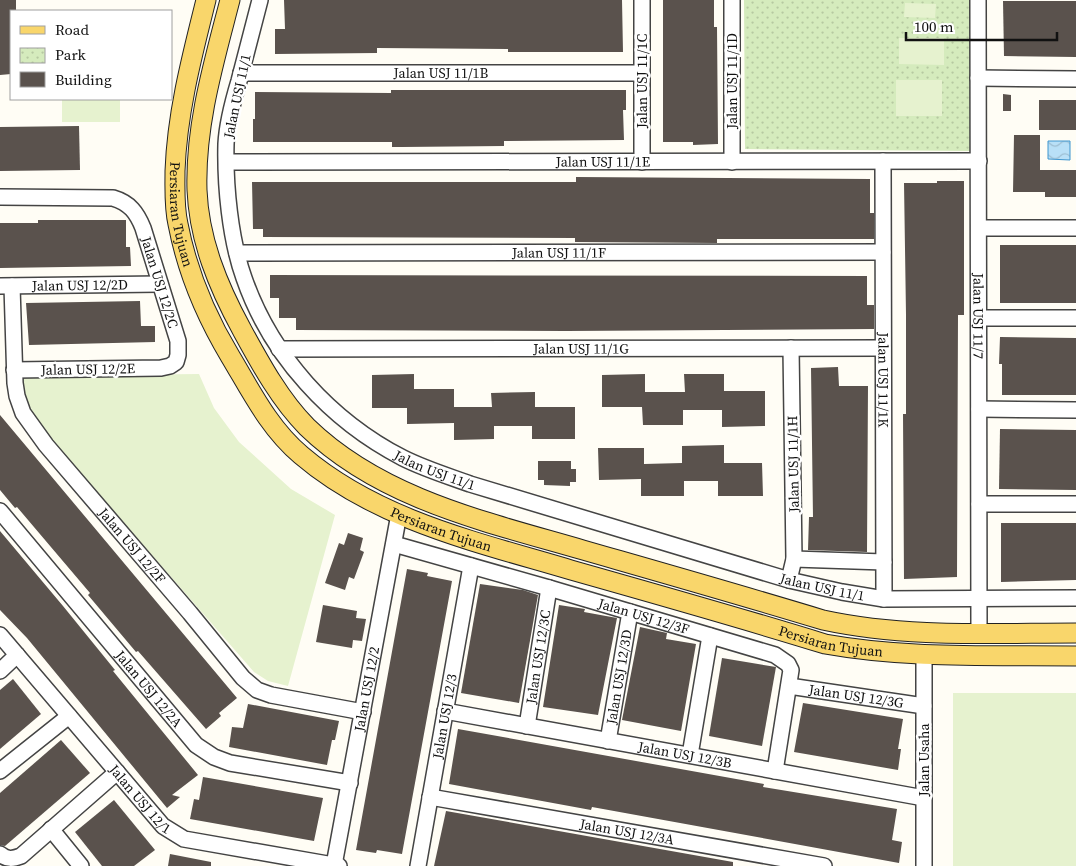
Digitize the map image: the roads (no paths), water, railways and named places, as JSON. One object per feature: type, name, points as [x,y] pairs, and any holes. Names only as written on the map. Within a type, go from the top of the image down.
[{"type":"main road","name":"Persiaran Tujuan","points":[[206,0],[192,53],[177,132],[175,191],[177,222],[186,256],[207,312],[226,350],[264,414],[299,454],[341,485],[366,499],[451,535],[825,644],[882,652],[924,655],[1076,656]]},
{"type":"main road","name":"Persiaran Tujuan","points":[[230,0],[199,134],[197,191],[205,244],[228,303],[262,366],[285,401],[306,426],[348,460],[374,477],[402,491],[486,522],[823,620],[850,626],[898,632],[1076,633]]},
{"type":"main road","points":[[207,312],[209,306],[214,302],[228,303]]},
{"type":"street","name":"Jalan USJ 11/1","points":[[260,0],[229,117],[226,143],[229,209],[243,277],[266,330],[279,349],[312,389],[331,408],[372,440],[424,468],[470,484],[789,580],[842,592],[884,599],[1076,598]]},
{"type":"street","name":"Jalan USJ 11/1C","points":[[642,0],[642,162]]},
{"type":"street","name":"Jalan USJ 11/1D","points":[[732,0],[732,162]]},
{"type":"street","name":"Jalan USJ 11/7","points":[[978,0],[979,632]]},
{"type":"street","name":"Jalan USJ 11/1B","points":[[241,73],[642,73]]},
{"type":"street","points":[[978,78],[1076,78]]},
{"type":"street","name":"Jalan USJ 11/1E","points":[[227,162],[979,161]]},
{"type":"street","name":"Jalan USJ 11/1K","points":[[883,162],[884,599]]},
{"type":"street","name":"Jalan USJ 12/2C","points":[[0,197],[113,198],[129,205],[140,220],[179,348],[176,362],[161,368]]},
{"type":"street","points":[[979,228],[1076,228]]},
{"type":"street","name":"Jalan USJ 11/1F","points":[[237,253],[883,252]]},
{"type":"street","name":"Jalan USJ 12/2D","points":[[6,286],[160,284]]},
{"type":"street","name":"Jalan USJ 12/2F","points":[[6,286],[17,396],[23,413],[33,428],[243,678],[257,690],[264,693],[363,712]]},
{"type":"street","points":[[979,318],[1076,318]]},
{"type":"street","name":"Jalan USJ 11/1H","points":[[789,580],[794,559],[791,348]]},
{"type":"street","name":"Jalan USJ 11/1G","points":[[279,349],[884,348]]},
{"type":"street","name":"Jalan USJ 12/2E","points":[[14,370],[161,368]]},
{"type":"street","points":[[979,409],[1076,410]]},
{"type":"street","points":[[979,504],[1076,504]]},
{"type":"street","name":"Jalan USJ 12/2A","points":[[0,511],[196,745],[214,757],[230,762],[350,783]]},
{"type":"street","name":"Jalan USJ 12/2","points":[[337,866],[350,783],[399,514]]},
{"type":"street","name":"Jalan USJ 12/3F","points":[[394,544],[630,612],[775,655],[782,659],[791,670],[775,771]]},
{"type":"street","points":[[794,559],[884,562]]},
{"type":"street","name":"Jalan USJ 12/3","points":[[418,866],[470,566]]},
{"type":"street","name":"Jalan USJ 12/3C","points":[[527,726],[549,588]]},
{"type":"street","name":"Jalan USJ 12/3D","points":[[608,741],[630,612]]},
{"type":"street","name":"Jalan USJ 12/1","points":[[0,635],[163,826],[184,839],[337,866]]},
{"type":"street","points":[[690,756],[710,636]]},
{"type":"street","points":[[0,671],[17,655]]},
{"type":"street","name":"Jalan Usaha","points":[[924,655],[924,866]]},
{"type":"street","name":"Jalan USJ 12/3G","points":[[789,686],[924,706]]},
{"type":"street","name":"Jalan USJ 12/3B","points":[[445,711],[924,798]]},
{"type":"street","points":[[0,771],[69,716]]},
{"type":"street","points":[[0,854],[6,858],[14,859],[21,856],[117,772]]},
{"type":"street","name":"Jalan USJ 12/3A","points":[[430,797],[824,866]]},
{"type":"street","points":[[51,828],[81,866]]},
{"type":"water","points":[[1048,141],[1070,141],[1070,160],[1048,159]]}]
